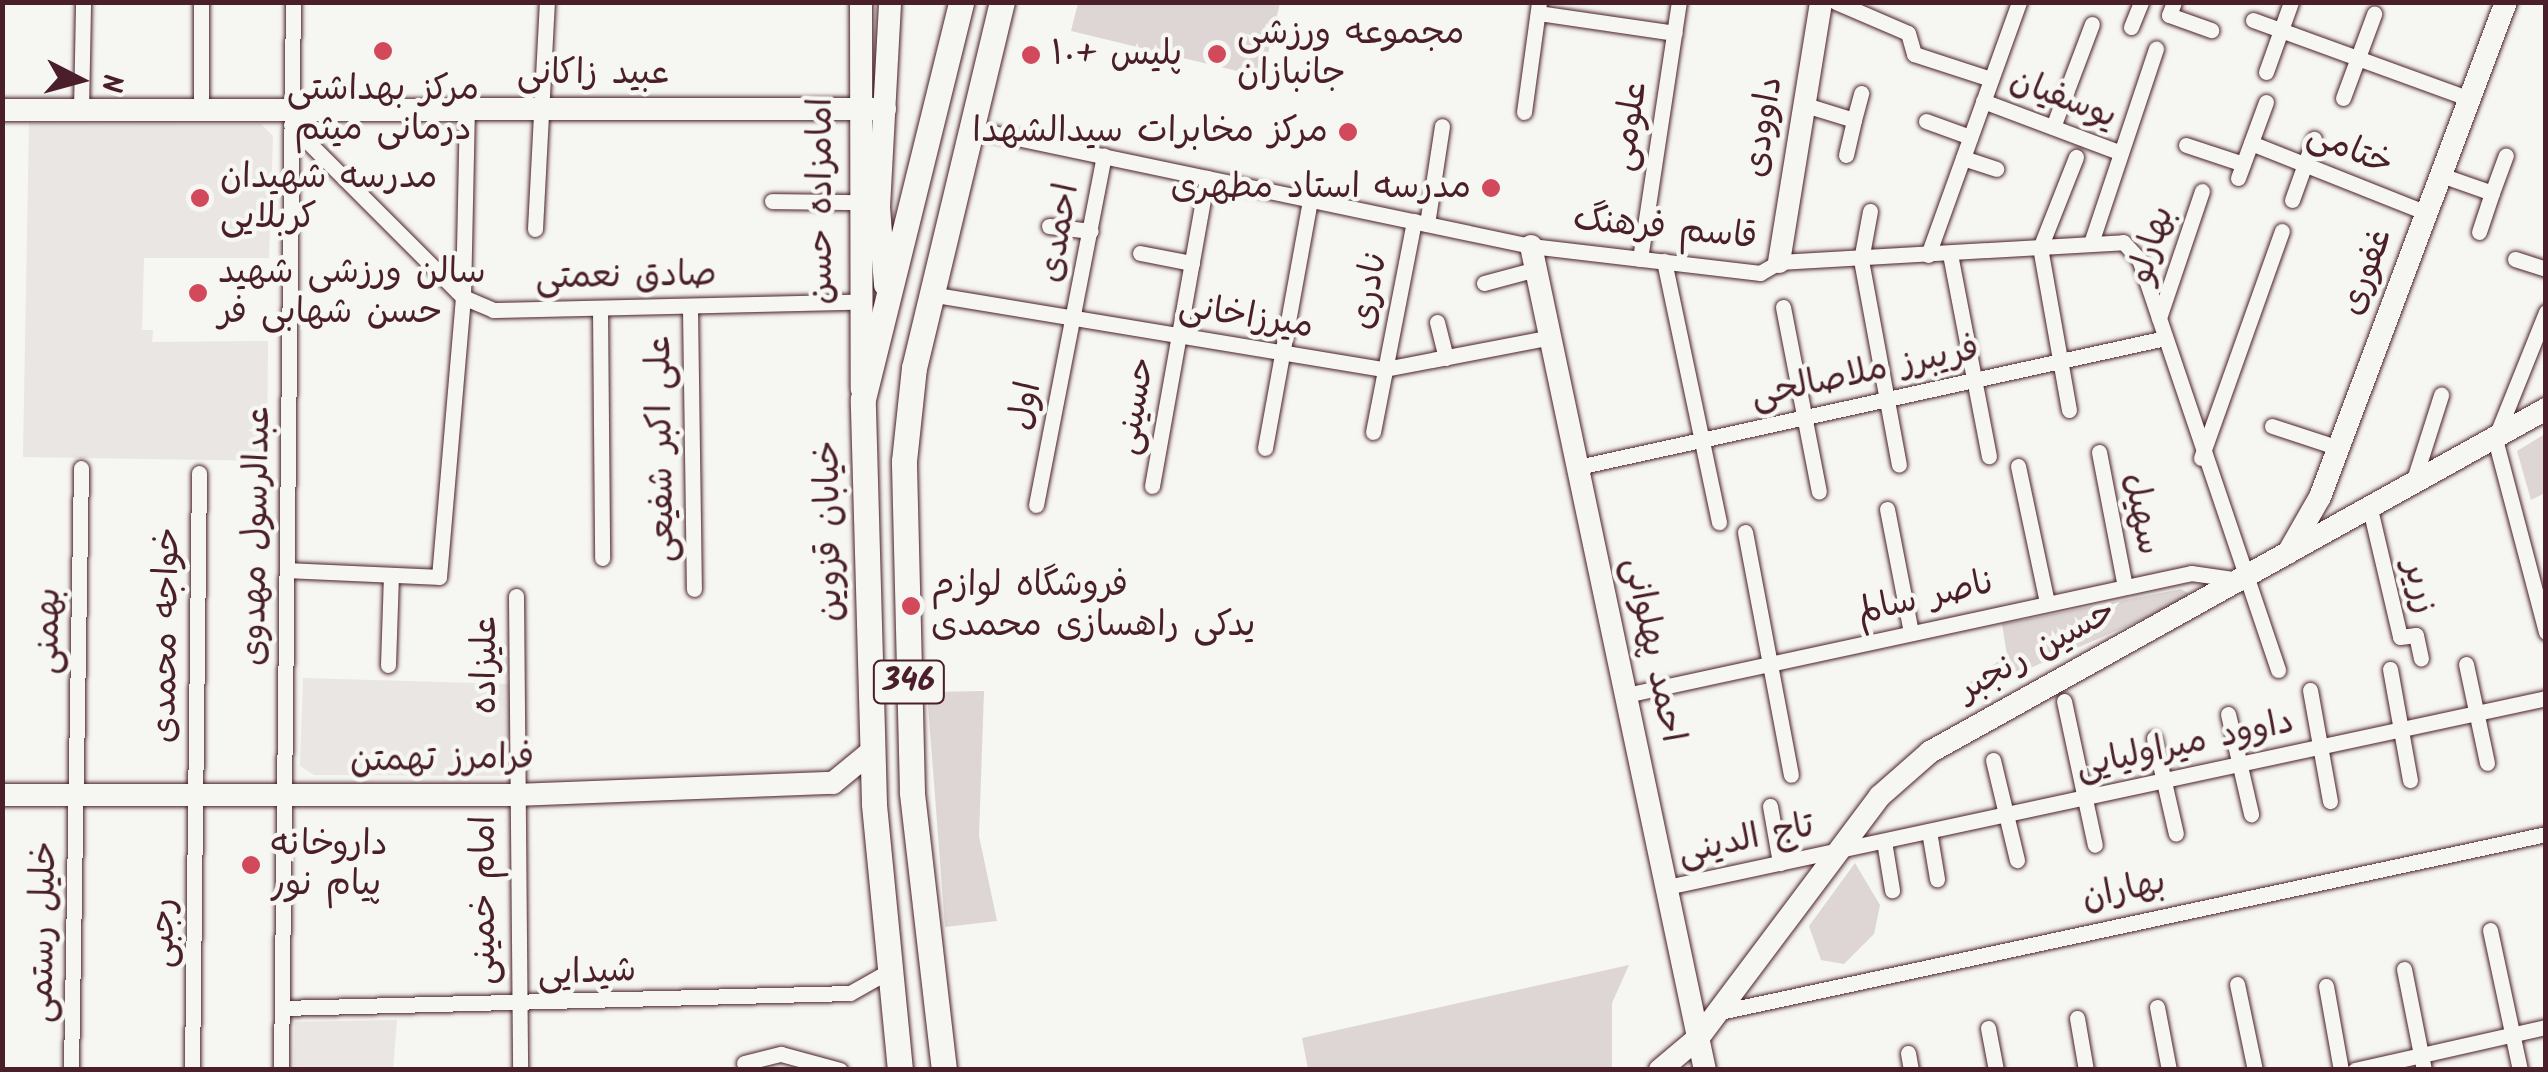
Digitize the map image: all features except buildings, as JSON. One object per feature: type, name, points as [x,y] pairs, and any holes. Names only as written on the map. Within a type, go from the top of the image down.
[{"type":"main road","name":"خیابان قزوین","points":[[898,1069],[872,750],[863,399],[886,285],[960,2]]},
{"type":"main road","name":"346","points":[[944,1070],[920,902],[904,554],[904,461],[930,294],[1002,2]]},
{"type":"main road","points":[[886,285],[930,294]]},
{"type":"street","points":[[82,110],[84,2]]},
{"type":"street","points":[[201,2],[201,110]]},
{"type":"street","name":"عبدالرسول مهدوی","points":[[281,1070],[292,2]]},
{"type":"street","points":[[535,230],[547,2]]},
{"type":"street","name":"امامزاده حسن","points":[[861,2],[856,109],[856,302],[863,399]]},
{"type":"street","name":"امامزاده حسن","points":[[886,285],[884,109],[890,2]]},
{"type":"street","name":"علومی","points":[[1640,258],[1680,2]]},
{"type":"street","name":"داوودی","points":[[1780,262],[1821,2]]},
{"type":"street","points":[[1836,2],[1908,32],[1914,54],[1991,79]]},
{"type":"street","points":[[1928,255],[2019,2]]},
{"type":"street","points":[[2130,27],[2140,2]]},
{"type":"street","points":[[2174,2],[2170,15],[2211,30]]},
{"type":"street","points":[[2266,72],[2291,2]]},
{"type":"street","name":"غفوری","points":[[2282,560],[2338,448],[2506,2]]},
{"type":"street","points":[[1524,112],[1538,8],[1675,33]]},
{"type":"street","points":[[2343,98],[2374,14]]},
{"type":"street","points":[[2252,20],[2470,100]]},
{"type":"street","points":[[2053,127],[2092,24]]},
{"type":"street","points":[[2091,243],[2156,49]]},
{"type":"street","points":[[1846,155],[1861,93]]},
{"type":"street","name":"یوسفیان","points":[[1984,101],[2122,149]]},
{"type":"street","points":[[2186,145],[2240,171],[2266,102]]},
{"type":"street","points":[[1802,104],[1854,120]]},
{"type":"street","name":"عبید زاکانی","points":[[2,110],[201,110],[291,118],[467,110],[884,109]]},
{"type":"street","points":[[287,570],[439,578],[463,297],[467,110]]},
{"type":"street","name":"صادق نعمتی","points":[[291,118],[463,297],[493,310],[856,302]]},
{"type":"street","points":[[1926,121],[1970,137]]},
{"type":"street","name":"نادری","points":[[1373,432],[1442,126]]},
{"type":"street","name":"قاسم فرهنگ","points":[[969,128],[1420,223],[1534,258],[1640,258],[1760,273],[1780,262],[2091,243],[2136,252],[2240,580],[2278,670]]},
{"type":"street","points":[[2292,200],[2314,139]]},
{"type":"street","name":"ختامی","points":[[2251,143],[2427,213]]},
{"type":"street","points":[[2479,232],[2506,155]]},
{"type":"street","name":"احمدی","points":[[1075,320],[1104,156]]},
{"type":"street","points":[[1963,158],[1996,169]]},
{"type":"street","points":[[2069,410],[2040,248],[2076,158]]},
{"type":"street","points":[[2442,175],[2492,192]]},
{"type":"street","name":"حسینی","points":[[1152,486],[1207,178]]},
{"type":"street","name":"بهارلو","points":[[2160,318],[2202,191]]},
{"type":"street","points":[[1266,448],[1310,200]]},
{"type":"street","points":[[772,202],[856,202]]},
{"type":"street","points":[[1870,211],[1861,260],[1899,466]]},
{"type":"street","points":[[1048,226],[1091,231]]},
{"type":"street","points":[[2200,459],[2282,231]]},
{"type":"street","points":[[1140,253],[1192,263]]},
{"type":"street","points":[[1950,254],[1989,456]]},
{"type":"street","points":[[1484,283],[1534,258]]},
{"type":"street","name":"احمد پهلوانی","points":[[1534,258],[1706,1070]]},
{"type":"street","points":[[2515,259],[2546,269]]},
{"type":"street","points":[[1664,262],[1719,522]]},
{"type":"street","name":"میرزاخانی","points":[[930,294],[1385,370],[1551,337]]},
{"type":"street","points":[[1783,307],[1819,492]]},
{"type":"street","name":"علی اکبر شفیعی","points":[[690,308],[694,589]]},
{"type":"street","points":[[600,309],[602,558]]},
{"type":"street","points":[[2546,312],[2494,439],[2539,581],[2546,632]]},
{"type":"street","name":"اول","points":[[1036,505],[1075,320]]},
{"type":"street","points":[[1437,322],[1446,358]]},
{"type":"street","name":"فریبرز ملاصالحی","points":[[1578,467],[2165,338]]},
{"type":"street","points":[[2411,491],[2441,395]]},
{"type":"street","name":"حسین رنجبر","points":[[1660,1070],[1698,1037],[1838,851],[1930,752],[2240,580],[2411,491],[2546,410]]},
{"type":"street","points":[[2272,426],[2338,448]]},
{"type":"street","name":"سهیل","points":[[2099,452],[2125,587]]},
{"type":"street","points":[[2018,466],[2047,602]]},
{"type":"street","name":"بهمنی","points":[[76,796],[81,468]]},
{"type":"street","name":"خواجه محمدی","points":[[195,797],[199,473]]},
{"type":"street","points":[[1887,510],[1911,634]]},
{"type":"street","name":"زریر","points":[[2371,513],[2400,637],[2416,635],[2421,658]]},
{"type":"street","points":[[1745,532],[1791,775]]},
{"type":"street","name":"ناصر سالم","points":[[1626,695],[2191,572],[2240,580]]},
{"type":"street","points":[[388,665],[391,575]]},
{"type":"street","name":"علیزاده","points":[[515,795],[516,596]]},
{"type":"street","points":[[2466,664],[2486,763]]},
{"type":"street","points":[[2390,669],[2410,780]]},
{"type":"street","points":[[2310,690],[2330,801]]},
{"type":"street","name":"داوود میراولیایی","points":[[1838,851],[2546,698]]},
{"type":"street","points":[[2064,702],[2094,845]]},
{"type":"street","points":[[2228,714],[2251,814]]},
{"type":"street","points":[[2154,738],[2176,834]]},
{"type":"street","name":"فرامرز تهمتن","points":[[2,795],[515,795],[832,782],[872,750]]},
{"type":"street","points":[[1993,760],[2017,860]]},
{"type":"street","name":"امام خمینی","points":[[515,795],[520,1070]]},
{"type":"street","name":"خلیل رستمی","points":[[71,1070],[76,796]]},
{"type":"street","name":"رجبی","points":[[192,1070],[195,797]]},
{"type":"street","points":[[1770,806],[1780,863]]},
{"type":"street","points":[[1929,832],[1937,879]]},
{"type":"street","name":"بهاران","points":[[1716,1014],[2546,834]]},
{"type":"street","points":[[1884,841],[1892,890]]},
{"type":"street","name":"تاج الدینی","points":[[1667,887],[1838,851]]},
{"type":"street","points":[[2490,930],[2520,1070]]},
{"type":"street","points":[[2404,969],[2423,1062]]},
{"type":"street","name":"شیدایی","points":[[282,1008],[516,1005],[850,993],[889,970]]},
{"type":"street","points":[[2237,984],[2255,1070]]},
{"type":"street","points":[[2326,986],[2341,1070]]},
{"type":"street","points":[[2157,1007],[2169,1070]]},
{"type":"street","points":[[2077,1018],[2086,1070]]},
{"type":"street","points":[[2356,1070],[2423,1062],[2546,1027]]},
{"type":"street","points":[[1988,1028],[1996,1070]]},
{"type":"street","points":[[744,1063],[781,1054],[840,1070]]},
{"type":"shaded area","name":"مجموعه ورزشی جانبازان","points":[[1078,2],[1280,3],[1262,77],[1071,31]]},
{"type":"shaded area","points":[[29,123],[261,124],[273,136],[269,258],[144,258],[142,330],[153,330],[152,342],[268,341],[267,461],[23,457]]},
{"type":"shaded area","points":[[2545,434],[2545,493],[2531,500],[2517,451]]},
{"type":"shaded area","points":[[2181,589],[2191,595],[2186,601],[1970,694],[1966,685],[2007,655],[2002,624]]},
{"type":"shaded area","points":[[303,678],[511,684],[508,776],[314,775],[300,766]]},
{"type":"shaded area","points":[[984,691],[979,836],[997,921],[945,927],[927,692]]},
{"type":"shaded area","points":[[1855,863],[1880,905],[1874,934],[1844,964],[1821,960],[1809,926]]},
{"type":"shaded area","points":[[1629,965],[1612,1003],[1612,1069],[1308,1069],[1302,1038]]},
{"type":"shaded area","points":[[397,1020],[393,1069],[294,1069],[295,1022]]},
{"type":"place","name":"مرکز بهداشتی درمانی میثم","points":[[383,51]]},
{"type":"place","name":"مجموعه ورزشی جانبازان","points":[[1217,54]]},
{"type":"place","name":"پلیس +۱۰","points":[[1031,55]]},
{"type":"place","name":"مرکز مخابرات سیدالشهدا","points":[[1348,132]]},
{"type":"place","name":"مدرسه استاد مطهری","points":[[1491,188]]},
{"type":"place","name":"مدرسه شهیدان کربلایی","points":[[200,198]]},
{"type":"place","name":"سالن ورزشی شهید حسن شهابی فر","points":[[198,293]]},
{"type":"place","name":"فروشگاه لوازم یدکی راهسازی محمدی","points":[[911,606]]},
{"type":"place","name":"داروخانه پیام نور","points":[[251,865]]}]
